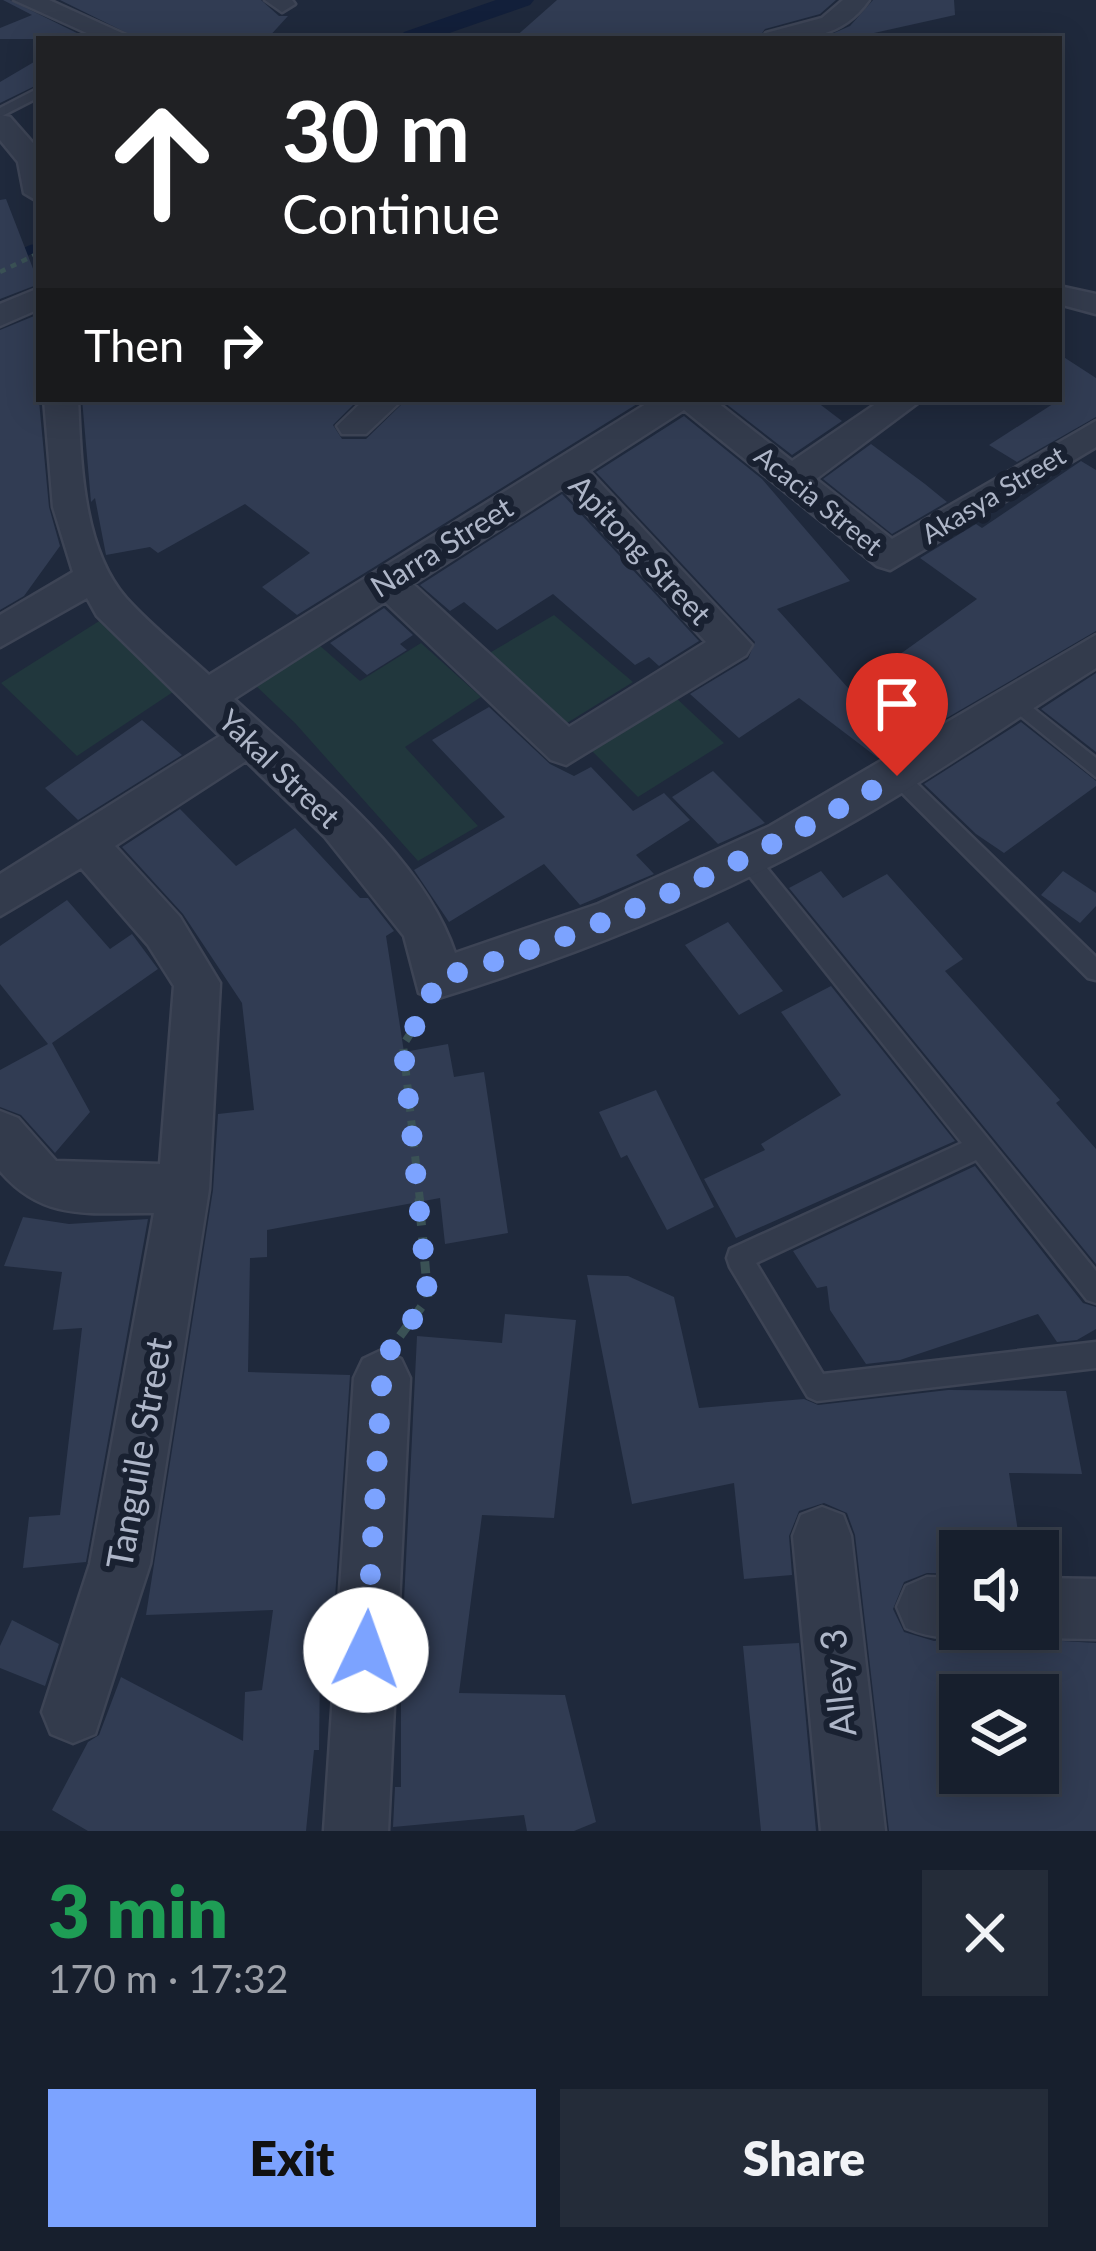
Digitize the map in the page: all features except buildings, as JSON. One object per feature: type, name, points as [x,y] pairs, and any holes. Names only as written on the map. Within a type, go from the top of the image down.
[{"type":"street","points":[[27,0],[115,36]]},
{"type":"street","points":[[790,36],[815,31],[845,15],[856,0]]},
{"type":"street","points":[[60,14],[97,4]]},
{"type":"street","points":[[0,123],[32,160],[36,179]]},
{"type":"street","points":[[1062,297],[1096,304]]},
{"type":"street","points":[[0,316],[36,298]]},
{"type":"street","points":[[0,633],[92,578],[68,506],[61,402]]},
{"type":"street","points":[[354,425],[382,402]]},
{"type":"street","name":"Narra Street","points":[[206,697],[672,402]]},
{"type":"street","name":"Acacia Street","points":[[695,402],[890,557]]},
{"type":"street","points":[[793,478],[902,402]]},
{"type":"street","name":"Akasya Street","points":[[890,557],[1096,432]]},
{"type":"street","name":"Apitong Street","points":[[385,580],[566,749],[732,645],[565,468]]},
{"type":"street","name":"Yakal Street","points":[[92,578],[111,606],[340,825],[413,912],[431,942],[435,979]]},
{"type":"street","points":[[435,979],[589,929],[746,857],[897,776],[1096,649]]},
{"type":"street","points":[[0,897],[249,738]]},
{"type":"street","name":"Tanguile Street","points":[[74,1712],[120,1564],[184,1189],[197,983],[164,931],[85,843]]},
{"type":"street","points":[[0,1134],[40,1180],[62,1187],[184,1189]]},
{"type":"street","points":[[356,1831],[382,1378]]},
{"type":"street","name":"Alley 3","points":[[822,1536],[853,1831]]},
{"type":"street","points":[[1059,1608],[1096,1609]]},
{"type":"lane","points":[[0,113],[36,94]]},
{"type":"lane","points":[[1014,700],[1096,769]]},
{"type":"lane","points":[[897,776],[1096,971]]},
{"type":"lane","points":[[746,857],[1096,1292]]},
{"type":"lane","points":[[979,1148],[739,1258],[817,1388],[1096,1355]]},
{"type":"path","points":[[0,272],[36,255]]},
{"type":"path","points":[[382,1378],[386,1356],[428,1298],[403,1045],[428,1006],[435,979]]},
{"type":"green space","points":[[554,615],[633,682],[567,723],[486,655]]},
{"type":"green space","points":[[104,618],[182,686],[77,756],[1,683]]},
{"type":"green space","points":[[421,643],[481,697],[405,747],[478,826],[418,861],[295,723],[253,683],[318,644],[360,681]]},
{"type":"green space","points":[[673,695],[724,743],[638,797],[588,747]]},
{"type":"waterway","points":[[416,36],[521,0]]},
{"type":"waterway","points":[[0,263],[32,249]]},
{"type":"route","points":[[366,1650],[382,1378],[386,1356],[428,1298],[403,1045],[428,1006],[435,979],[589,929],[665,896],[897,776]]}]
